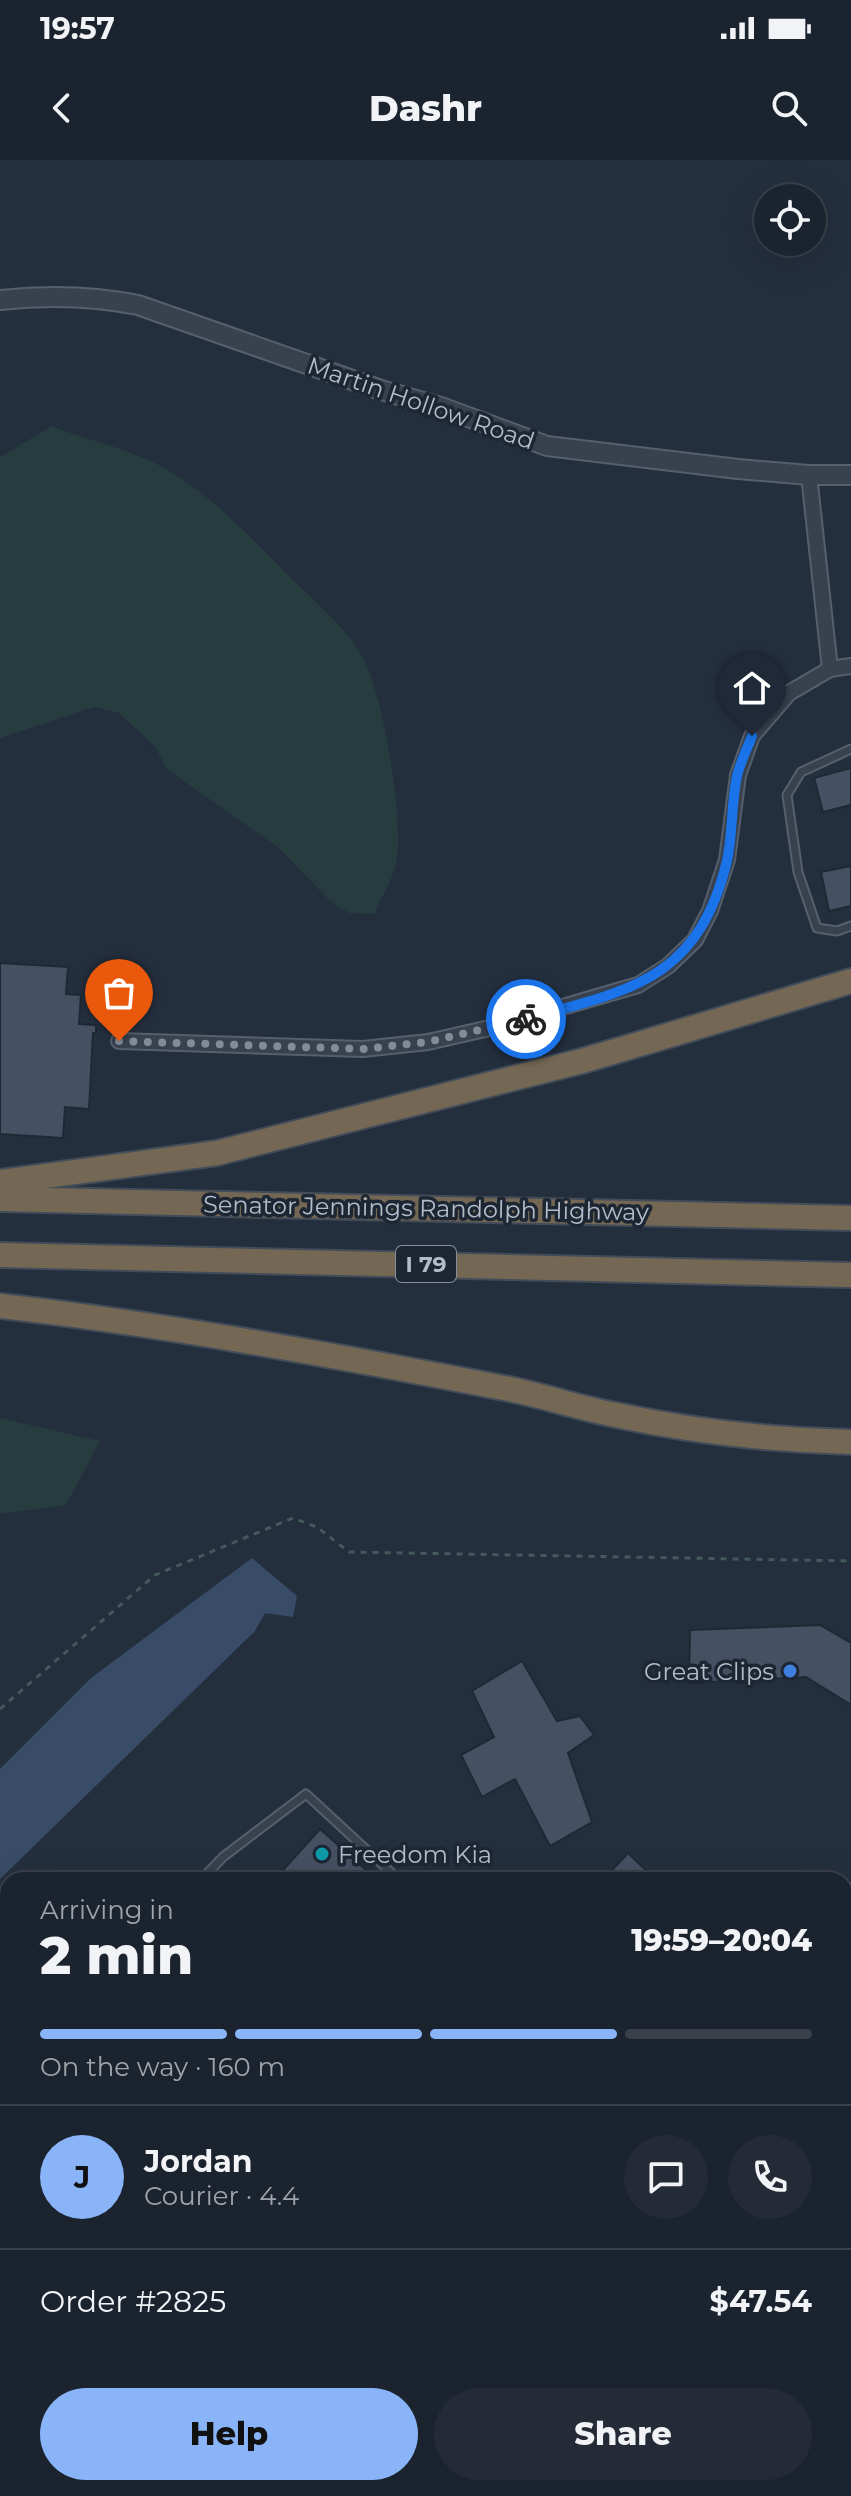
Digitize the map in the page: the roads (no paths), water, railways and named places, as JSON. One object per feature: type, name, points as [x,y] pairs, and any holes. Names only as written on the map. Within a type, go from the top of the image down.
[{"type":"highway","points":[[0,1182],[217,1153],[582,1061],[851,981]]},
{"type":"highway","name":"Senator Jennings Randolph Highway","points":[[0,1199],[851,1218]]},
{"type":"highway","name":"I 79","points":[[0,1255],[851,1275]]},
{"type":"highway","points":[[0,1306],[351,1358],[511,1389],[612,1415],[683,1429],[770,1440],[851,1442]]},
{"type":"street","name":"Martin Hollow Road","points":[[0,300],[68,297],[108,299],[138,305],[547,446],[632,458],[809,475],[851,475]]},
{"type":"street","points":[[809,475],[830,669]]},
{"type":"street","points":[[119,1041],[363,1049],[428,1042],[494,1027],[638,985],[668,966],[695,940],[710,911],[727,860],[738,775],[752,736],[789,693],[830,669],[851,666]]},
{"type":"lane","points":[[851,749],[801,772],[787,795],[798,872],[817,928],[837,931],[851,926]]},
{"type":"lane","points":[[209,1872],[223,1857],[306,1794],[390,1872]]},
{"type":"water","points":[[252,1558],[297,1596],[293,1617],[265,1613],[255,1631],[7,1872],[0,1872],[0,1769],[91,1678]]},
{"type":"place","name":"Great Clips","points":[[790,1671]]},
{"type":"place","name":"Freedom Kia","points":[[322,1854]]}]
